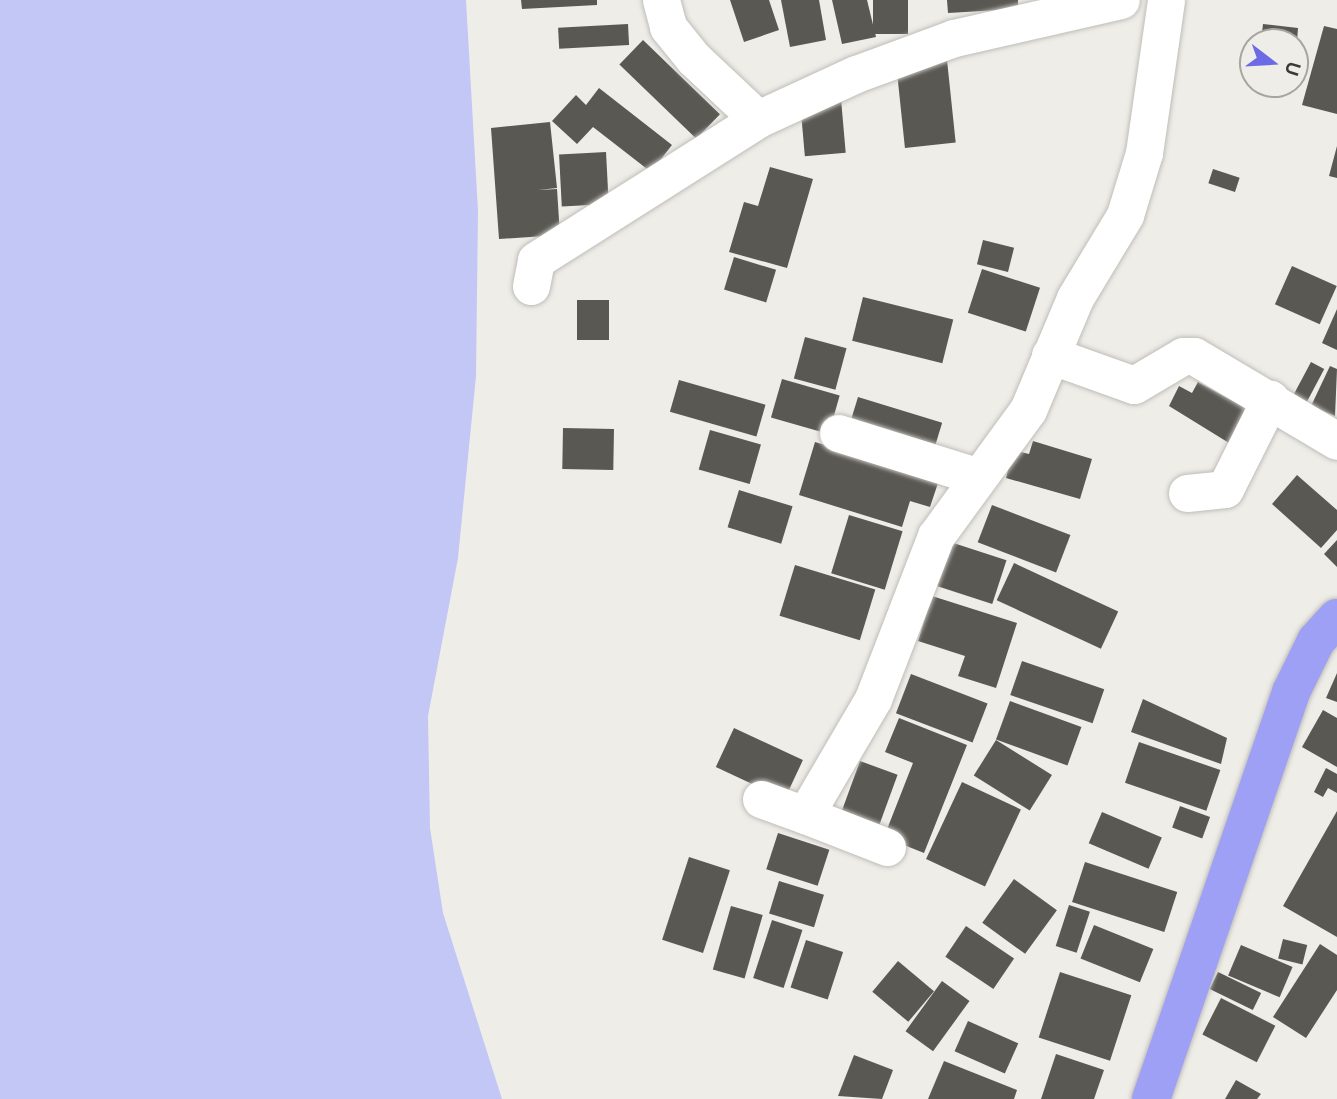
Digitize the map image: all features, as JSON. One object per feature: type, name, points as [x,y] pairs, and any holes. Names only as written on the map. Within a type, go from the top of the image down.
[{"type":"highway","points":[[1151,1099],[1291,692],[1316,641],[1337,618]]},
{"type":"street","points":[[661,0],[668,27],[693,58],[758,119]]},
{"type":"street","points":[[531,286],[538,258],[758,119],[856,74],[954,38],[1121,0]]},
{"type":"street","points":[[805,815],[873,699],[936,536],[976,476],[1028,410],[1075,298],[1132,199],[1144,153],[1163,15]]},
{"type":"street","points":[[1050,355],[1134,385],[1191,355],[1270,399],[1337,441]]},
{"type":"street","points":[[1187,493],[1225,490],[1270,399]]},
{"type":"street","points":[[838,433],[976,476]]},
{"type":"street","points":[[761,799],[887,847]]},
{"type":"water","points":[[0,0],[466,0],[478,211],[476,376],[458,558],[428,716],[430,828],[443,913],[502,1099],[0,1099]]},
{"type":"building","points":[[521,0],[597,0],[597,5],[522,9]]},
{"type":"building","points":[[730,0],[769,0],[779,30],[744,42]]},
{"type":"building","points":[[781,0],[819,0],[826,40],[790,47]]},
{"type":"building","points":[[832,0],[867,0],[876,37],[842,44]]},
{"type":"building","points":[[873,0],[908,0],[908,34],[873,34]]},
{"type":"building","points":[[947,0],[1018,0],[1018,9],[948,13]]},
{"type":"building","points":[[628,24],[629,45],[559,49],[558,28]]},
{"type":"building","points":[[1263,24],[1298,28],[1263,28]]},
{"type":"building","points":[[1324,26],[1337,29],[1337,114],[1302,105],[1304,98],[1309,98],[1309,80]]},
{"type":"building","points":[[643,40],[720,114],[696,139],[619,64]]},
{"type":"building","points":[[947,60],[956,143],[905,148],[896,65]]},
{"type":"building","points":[[599,88],[672,145],[651,172],[593,127],[577,144],[552,121],[576,95],[586,105]]},
{"type":"building","points":[[841,99],[846,153],[805,156],[800,103]]},
{"type":"building","points":[[550,122],[557,188],[538,190],[557,189],[560,235],[499,239],[491,128]]},
{"type":"building","points":[[1337,146],[1337,178],[1329,176]]},
{"type":"building","points":[[606,152],[609,204],[562,206],[559,154]]},
{"type":"building","points":[[770,167],[813,179],[787,268],[729,252],[744,202],[758,206]]},
{"type":"building","points":[[1213,169],[1240,178],[1235,192],[1208,183]]},
{"type":"building","points":[[983,240],[1014,248],[1008,272],[977,264]]},
{"type":"building","points":[[734,257],[776,270],[766,302],[724,290]]},
{"type":"building","points":[[1292,266],[1337,286],[1320,324],[1275,304]]},
{"type":"building","points":[[982,269],[1040,288],[1026,332],[968,313]]},
{"type":"building","points":[[863,297],[953,319],[942,363],[852,341]]},
{"type":"building","points":[[577,300],[609,300],[609,340],[577,340]]},
{"type":"building","points":[[1337,309],[1337,350],[1322,343]]},
{"type":"building","points":[[805,337],[847,348],[835,390],[794,379]]},
{"type":"building","points":[[1311,362],[1324,369],[1305,406],[1291,399]]},
{"type":"building","points":[[1330,366],[1337,369],[1335,416],[1311,406]]},
{"type":"building","points":[[782,379],[840,396],[829,434],[771,417]]},
{"type":"building","points":[[679,380],[766,405],[756,437],[670,412]]},
{"type":"building","points":[[1198,382],[1247,409],[1229,443],[1169,406],[1179,386],[1192,393]]},
{"type":"building","points":[[858,397],[942,423],[932,455],[848,430]]},
{"type":"building","points":[[563,428],[614,429],[613,470],[562,469]]},
{"type":"building","points":[[710,430],[761,445],[750,484],[699,469]]},
{"type":"building","points":[[1033,441],[1092,459],[1080,499],[1006,478],[1013,450],[1029,454]]},
{"type":"building","points":[[815,442],[939,480],[930,507],[910,501],[902,527],[799,495]]},
{"type":"building","points":[[1297,475],[1337,510],[1337,530],[1321,548],[1272,504]]},
{"type":"building","points":[[739,490],[793,506],[781,544],[728,527]]},
{"type":"building","points":[[992,505],[1070,535],[1056,572],[978,542]]},
{"type":"building","points":[[849,515],[903,531],[885,590],[831,573]]},
{"type":"building","points":[[938,538],[1006,560],[992,604],[924,582]]},
{"type":"building","points":[[1337,540],[1337,567],[1324,554]]},
{"type":"building","points":[[1014,563],[1118,612],[1101,649],[997,600]]},
{"type":"building","points":[[795,565],[875,590],[860,640],[780,616]]},
{"type":"building","points":[[932,596],[1017,623],[996,688],[958,676],[965,656],[918,641]]},
{"type":"building","points":[[1022,661],[1104,689],[1093,723],[1010,695]]},
{"type":"building","points":[[1337,673],[1337,702],[1326,698]]},
{"type":"building","points":[[911,674],[988,703],[973,743],[896,713]]},
{"type":"building","points":[[1143,699],[1227,738],[1221,764],[1131,732]]},
{"type":"building","points":[[1010,701],[1081,727],[1067,766],[996,740]]},
{"type":"building","points":[[1323,710],[1337,718],[1337,767],[1302,747]]},
{"type":"building","points":[[899,718],[967,745],[924,853],[884,837],[913,763],[885,752]]},
{"type":"building","points":[[734,728],[803,760],[785,799],[716,767]]},
{"type":"building","points":[[996,740],[1052,775],[1030,811],[974,776]]},
{"type":"building","points":[[1139,742],[1220,770],[1206,811],[1125,783]]},
{"type":"building","points":[[860,761],[898,775],[879,824],[842,811]]},
{"type":"building","points":[[1326,768],[1337,774],[1337,793],[1328,788],[1323,797],[1314,792]]},
{"type":"building","points":[[962,782],[1021,809],[985,887],[926,859]]},
{"type":"building","points":[[1180,806],[1210,817],[1202,839],[1172,828]]},
{"type":"building","points":[[1337,811],[1337,937],[1283,906]]},
{"type":"building","points":[[1102,812],[1162,837],[1149,869],[1089,843]]},
{"type":"building","points":[[778,833],[829,850],[818,886],[766,869]]},
{"type":"building","points":[[689,857],[730,870],[703,953],[662,940]]},
{"type":"building","points":[[1085,862],[1177,892],[1164,932],[1072,902]]},
{"type":"building","points":[[1014,879],[1057,910],[1025,954],[982,923]]},
{"type":"building","points":[[779,881],[824,895],[814,927],[769,914]]},
{"type":"building","points":[[1069,905],[1090,912],[1077,953],[1056,946]]},
{"type":"building","points":[[731,906],[763,915],[745,979],[713,969]]},
{"type":"building","points":[[772,920],[802,930],[784,988],[753,978]]},
{"type":"building","points":[[1094,925],[1153,949],[1140,982],[1081,958]]},
{"type":"building","points":[[966,926],[1014,958],[993,989],[945,957]]},
{"type":"building","points":[[1283,939],[1307,945],[1302,964],[1278,958]]},
{"type":"building","points":[[806,940],[843,952],[828,1000],[791,988]]},
{"type":"building","points":[[1320,944],[1337,955],[1337,990],[1306,1038],[1273,1017]]},
{"type":"building","points":[[1241,945],[1293,967],[1280,997],[1228,975]]},
{"type":"building","points":[[898,961],[934,991],[908,1022],[872,992]]},
{"type":"building","points":[[1060,972],[1131,995],[1110,1061],[1039,1038]]},
{"type":"building","points":[[1218,972],[1261,993],[1253,1010],[1210,989]]},
{"type":"building","points":[[942,981],[970,1001],[933,1051],[906,1031]]},
{"type":"building","points":[[1221,998],[1275,1026],[1257,1062],[1202,1035]]},
{"type":"building","points":[[968,1021],[1018,1043],[1005,1074],[955,1051]]},
{"type":"building","points":[[1056,1054],[1104,1070],[1094,1099],[1041,1099]]},
{"type":"building","points":[[854,1055],[893,1070],[882,1099],[838,1096]]},
{"type":"building","points":[[944,1061],[1017,1090],[1014,1099],[928,1099]]},
{"type":"building","points":[[1236,1080],[1261,1094],[1257,1099],[1225,1099]]}]
